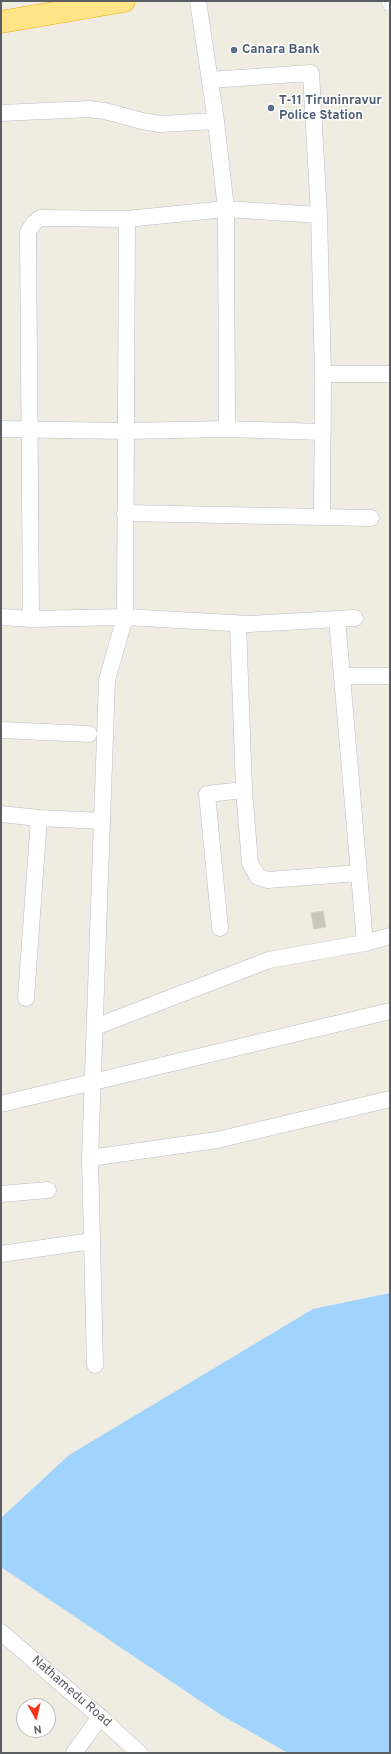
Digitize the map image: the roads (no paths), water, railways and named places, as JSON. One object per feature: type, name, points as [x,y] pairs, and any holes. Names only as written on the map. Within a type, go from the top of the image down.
[{"type":"highway","points":[[1,13],[64,1]]},
{"type":"highway","points":[[1,22],[124,1]]},
{"type":"street","points":[[198,1],[216,121],[226,209],[227,429]]},
{"type":"street","points":[[210,80],[311,73],[319,215],[323,374],[322,517]]},
{"type":"street","points":[[1,113],[89,109],[105,111],[142,121],[160,124],[216,121]]},
{"type":"street","points":[[31,619],[28,232],[33,224],[40,218],[127,219],[226,209],[319,215]]},
{"type":"street","points":[[95,1365],[90,1158],[107,680],[124,617],[127,219]]},
{"type":"street","points":[[323,374],[390,374]]},
{"type":"street","points":[[1,429],[125,431],[227,429],[323,432]]},
{"type":"street","points":[[125,513],[371,518]]},
{"type":"street","points":[[1,617],[31,619],[124,617],[238,624],[355,618]]},
{"type":"street","points":[[337,619],[365,943]]},
{"type":"street","points":[[238,624],[244,790],[250,863],[258,877],[268,880],[359,873]]},
{"type":"street","points":[[342,676],[390,676]]},
{"type":"street","points":[[1,730],[89,734]]},
{"type":"street","points":[[220,928],[207,794],[244,790]]},
{"type":"street","points":[[1,814],[39,818],[102,821]]},
{"type":"street","points":[[26,998],[39,818]]},
{"type":"street","points":[[95,1027],[269,960],[365,943],[390,936]]},
{"type":"street","points":[[1,1104],[390,1011]]},
{"type":"street","points":[[90,1158],[217,1140],[390,1099]]},
{"type":"street","points":[[1,1194],[48,1190]]},
{"type":"street","points":[[1,1254],[92,1241]]},
{"type":"street","name":"Nathamedu Road","points":[[1,1632],[100,1717],[139,1753]]},
{"type":"street","points":[[74,1753],[100,1717]]},
{"type":"water","points":[[390,1293],[390,1753],[288,1753],[221,1715],[1,1567],[1,1518],[69,1455],[313,1309]]},
{"type":"place","name":"Canara Bank","points":[[234,50]]},
{"type":"place","name":"T-11 Tiruninravur Police Station","points":[[271,108]]}]
